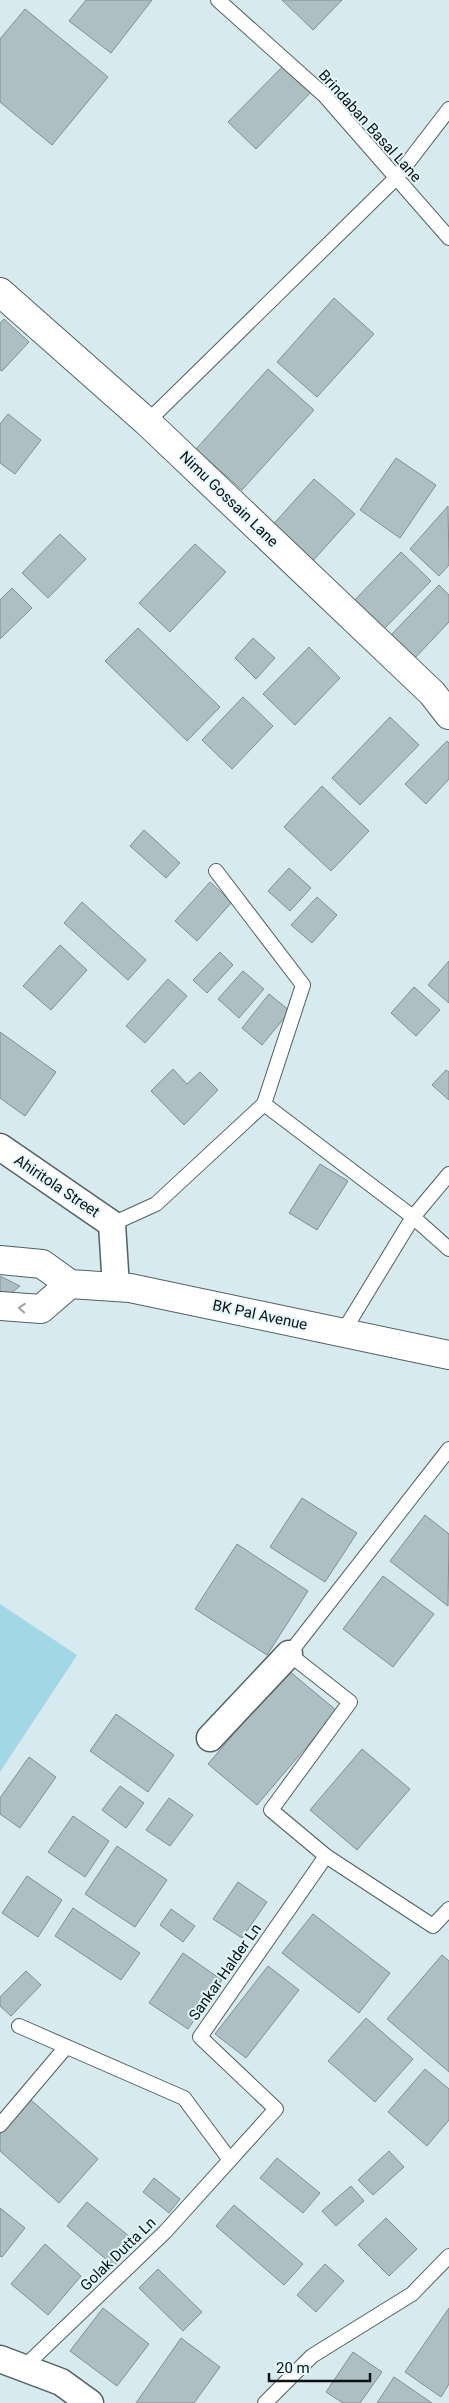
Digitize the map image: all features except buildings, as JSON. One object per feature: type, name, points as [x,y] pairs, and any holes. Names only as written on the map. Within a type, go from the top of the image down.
[{"type":"street","name":"Nimu Gossain Lane","points":[[0,292],[148,422],[432,693],[449,715]]},
{"type":"street","name":"Ahiritola Street","points":[[0,1147],[112,1224],[116,1287]]},
{"type":"street","points":[[0,1260],[42,1264],[70,1284],[41,1309],[0,1306]]},
{"type":"street","name":"BK Pal Avenue","points":[[70,1284],[130,1288],[449,1355]]},
{"type":"street","points":[[210,1738],[289,1654]]},
{"type":"street","points":[[12,2363],[61,2382],[90,2403]]},
{"type":"lane","name":"Brindaban Basal Lane","points":[[218,0],[324,95],[449,238]]},
{"type":"lane","points":[[148,422],[396,178],[449,109]]},
{"type":"lane","points":[[112,1224],[156,1204],[264,1104],[303,985],[216,871]]},
{"type":"lane","points":[[264,1104],[413,1217],[449,1249]]},
{"type":"lane","points":[[343,1332],[413,1217],[449,1174]]},
{"type":"lane","points":[[449,1449],[289,1654],[350,1702],[271,1810],[326,1856],[433,1926],[449,1909]]},
{"type":"lane","name":"Sankar Halder Ln","points":[[230,2160],[276,2109],[200,2037],[326,1856]]},
{"type":"lane","points":[[19,2026],[184,2098],[230,2160]]},
{"type":"lane","points":[[0,2125],[66,2047]]},
{"type":"lane","name":"Golak Dutta Ln","points":[[12,2363],[165,2232],[230,2160]]},
{"type":"lane","points":[[265,2403],[312,2356],[412,2294],[449,2256]]},
{"type":"shaded area","points":[[0,1604],[77,1655],[0,1772]]}]
